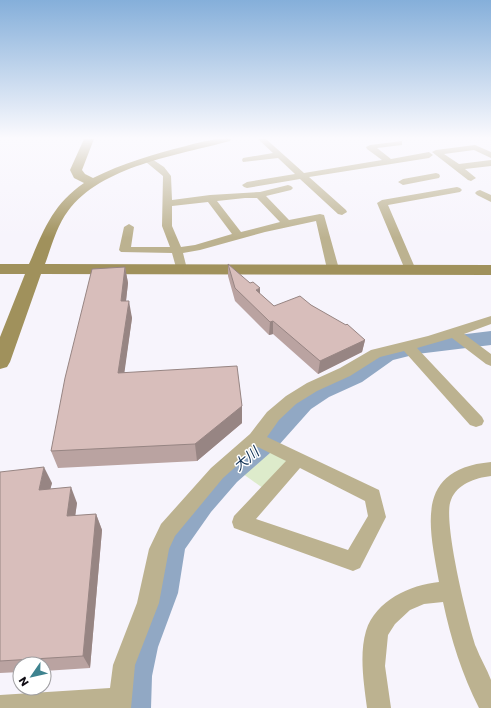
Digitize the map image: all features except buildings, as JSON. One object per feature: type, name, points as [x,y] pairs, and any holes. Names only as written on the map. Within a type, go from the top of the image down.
[{"type":"street","points":[[76,172],[82,178],[94,182]]},
{"type":"street","points":[[0,362],[35,268],[63,208],[79,193],[94,182],[115,172]]},
{"type":"street","points":[[164,172],[167,176],[167,226],[177,251],[181,269]]},
{"type":"street","points":[[299,172],[342,212]]},
{"type":"street","points":[[247,185],[320,172]]},
{"type":"street","points":[[463,172],[471,178]]},
{"type":"street","points":[[403,182],[436,176]]},
{"type":"street","points":[[168,203],[244,195],[260,195],[288,188]]},
{"type":"street","points":[[410,270],[382,203],[457,190]]},
{"type":"street","points":[[480,193],[491,199]]},
{"type":"street","points":[[260,195],[287,224]]},
{"type":"street","points":[[210,198],[239,236]]},
{"type":"street","points":[[129,228],[125,250],[177,251],[196,248],[287,224],[320,217],[333,269]]},
{"type":"street","points":[[0,269],[491,270]]},
{"type":"street","points":[[0,708],[120,703],[124,665],[148,603],[159,549],[168,530],[217,473],[257,439],[273,416],[291,400],[312,387],[345,372],[376,353],[431,340],[460,338],[491,320]]},
{"type":"street","points":[[460,338],[491,361]]},
{"type":"street","points":[[406,345],[476,421]]},
{"type":"street","points":[[257,439],[275,447],[373,496],[377,517],[353,561],[240,522],[298,459]]},
{"type":"street","points":[[491,469],[480,469],[455,481],[446,490],[440,503],[440,525],[464,646],[491,706]]},
{"type":"street","points":[[380,708],[374,666],[377,632],[387,616],[404,603],[424,594],[452,591]]},
{"type":"green space","points":[[266,444],[291,465],[267,491],[239,471]]},
{"type":"waterway","name":"大川","points":[[133,708],[135,676],[141,647],[162,593],[171,544],[201,503],[228,474],[269,439],[303,403],[321,391],[354,376],[386,355],[417,347],[491,338]]}]
